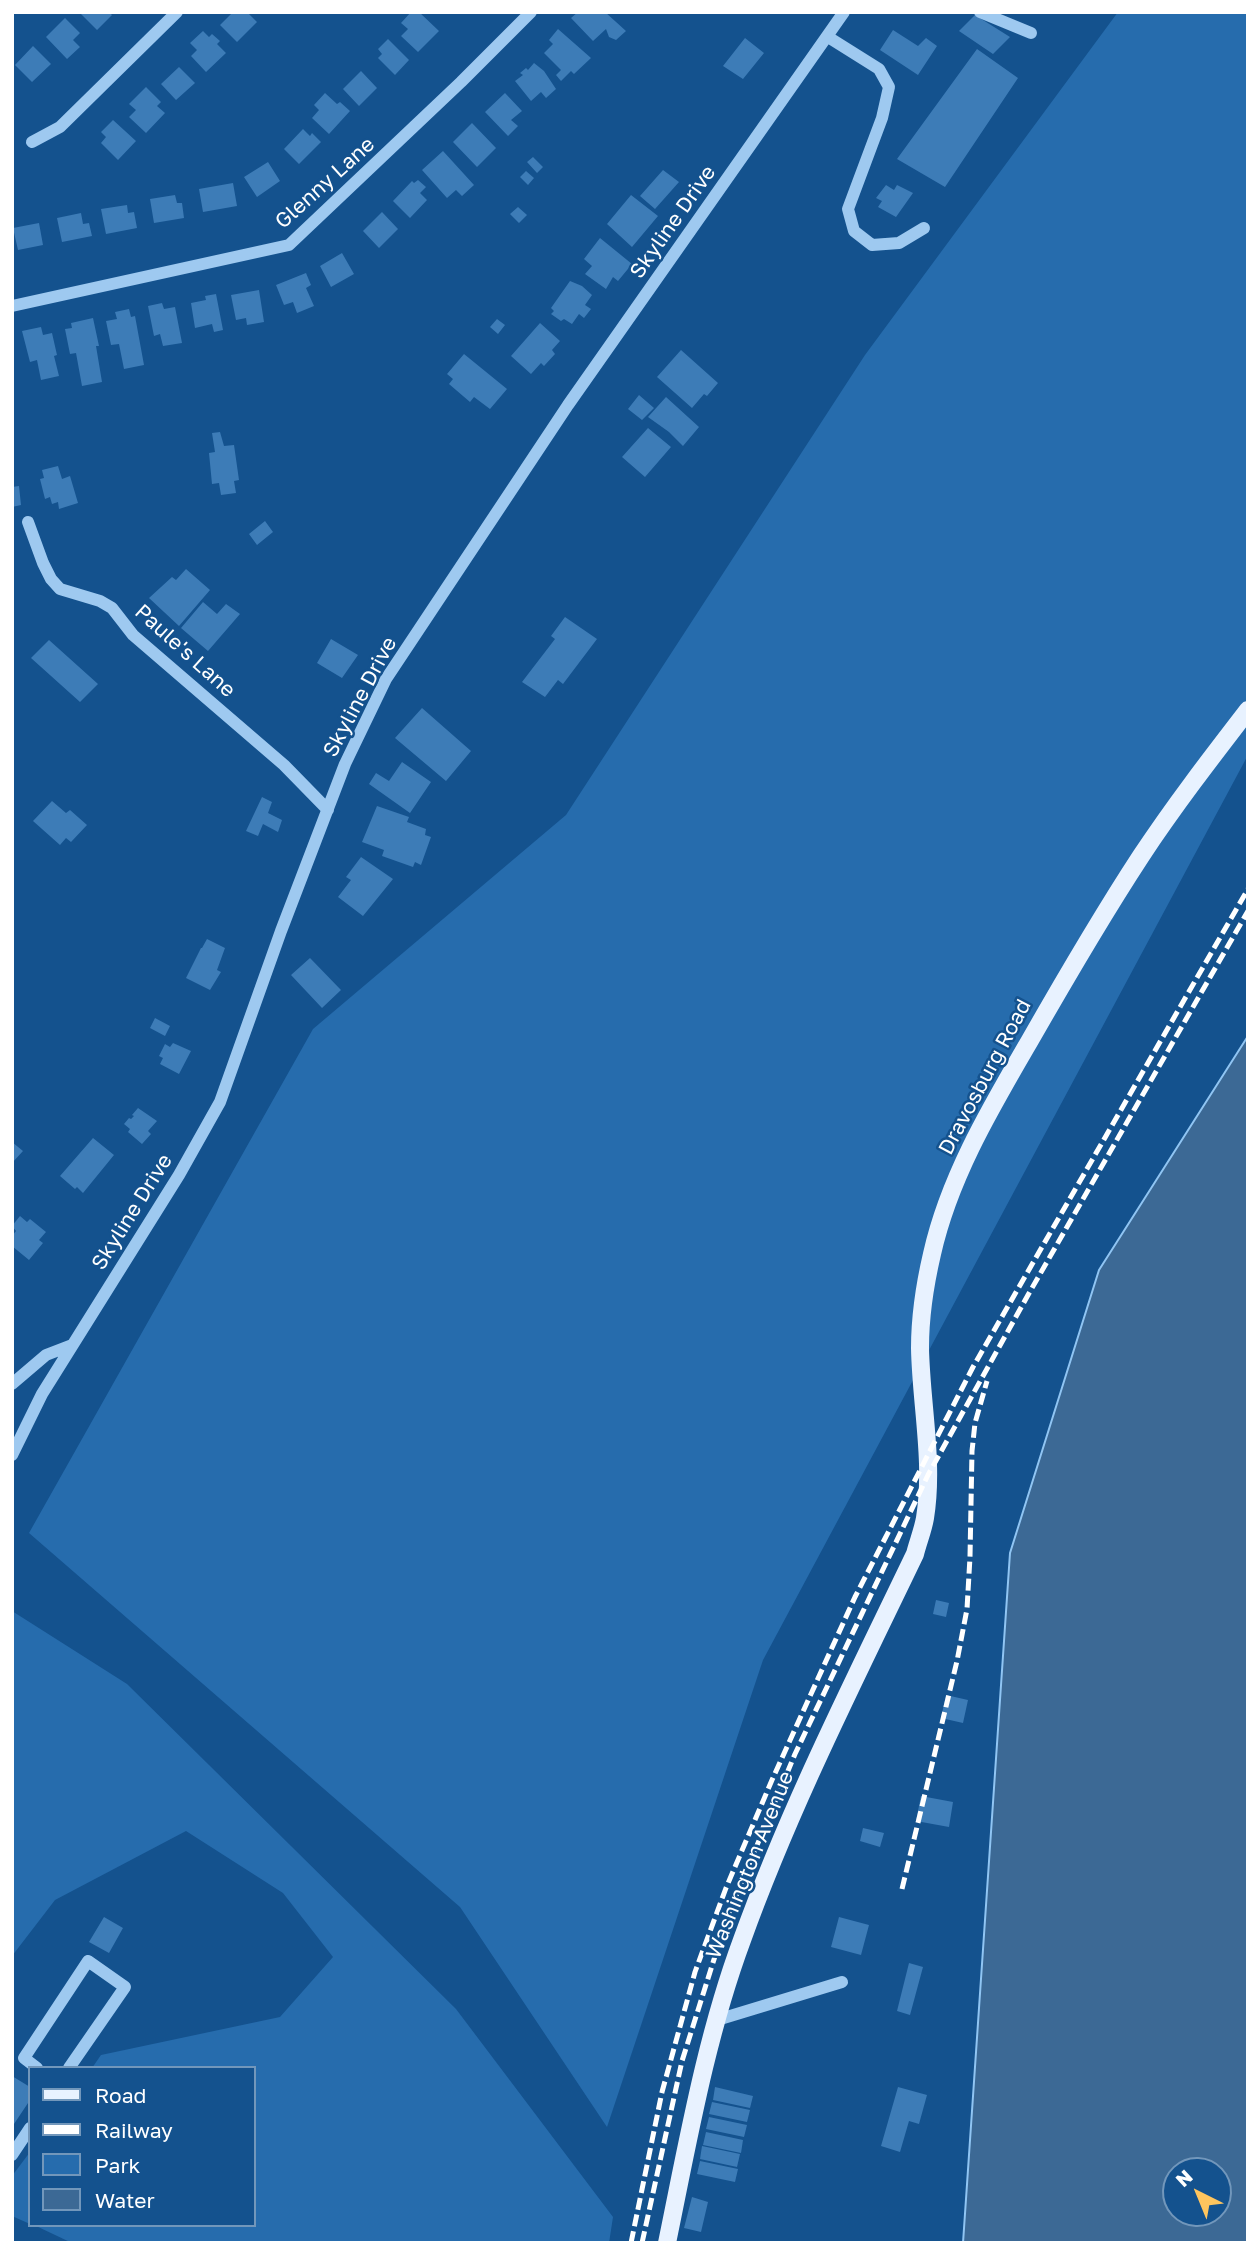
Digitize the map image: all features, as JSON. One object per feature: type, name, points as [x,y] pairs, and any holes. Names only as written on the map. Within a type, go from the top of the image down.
[{"type":"main road","name":"Dravosburg Road","points":[[925,1520],[928,1475],[920,1346],[924,1299],[942,1216],[956,1181],[998,1096],[1083,948],[1141,855],[1248,710]]},
{"type":"main road","name":"Washington Avenue","points":[[667,2243],[697,2096],[741,1941],[802,1791],[915,1553],[925,1520]]},
{"type":"street","points":[[32,142],[60,127],[177,12]]},
{"type":"street","name":"Glenny Lane","points":[[12,306],[289,245],[531,12]]},
{"type":"street","name":"Skyline Drive","points":[[12,1455],[42,1394],[179,1175],[220,1102],[281,931],[345,764],[386,679],[575,394],[844,12]]},
{"type":"street","points":[[980,12],[1031,33]]},
{"type":"street","points":[[828,37],[879,69],[889,87],[882,118],[848,209],[854,231],[872,245],[899,243],[924,228]]},
{"type":"street","name":"Paule's Lane","points":[[28,522],[51,579],[60,589],[100,601],[111,608],[133,635],[284,765],[328,810]]},
{"type":"street","points":[[12,1384],[46,1355],[72,1345]]},
{"type":"street","points":[[34,2066],[24,2058],[88,1961],[125,1987],[70,2066]]},
{"type":"street","points":[[717,2020],[842,1982]]},
{"type":"street","points":[[12,2155],[28,2131]]},
{"type":"green space","points":[[1118,12],[1248,12],[1248,755],[763,1660],[607,2127],[460,1907],[29,1533],[313,1029],[566,815],[865,355]]},
{"type":"green space","points":[[12,1611],[127,1684],[456,2009],[613,2217],[609,2243],[72,2243],[38,2227],[256,2227],[256,2066],[93,2066],[101,2055],[280,2017],[333,1957],[283,1893],[186,1831],[55,1900],[12,1956]]},
{"type":"green space","points":[[28,2155],[28,2223],[12,2216],[12,2176]]},
{"type":"water","points":[[1248,1036],[1248,2243],[963,2243],[1010,1553],[1099,1270]]},
{"type":"building","points":[[79,12],[109,12],[112,15],[97,30]]},
{"type":"building","points":[[233,12],[247,12],[257,22],[237,42],[220,25]]},
{"type":"building","points":[[411,12],[419,12],[439,31],[418,52],[401,36],[408,29],[401,23]]},
{"type":"building","points":[[578,12],[605,12],[626,31],[616,40],[609,37],[606,29],[593,41],[571,18]]},
{"type":"building","points":[[975,15],[1010,37],[993,54],[959,31]]},
{"type":"building","points":[[65,18],[80,33],[73,40],[80,47],[67,59],[46,37]]},
{"type":"building","points":[[558,29],[591,58],[574,74],[571,71],[561,81],[556,75],[561,70],[544,53],[553,44],[549,40]]},
{"type":"building","points":[[893,30],[918,46],[926,38],[937,46],[918,75],[880,50]]},
{"type":"building","points":[[203,31],[209,37],[212,34],[220,41],[217,44],[226,53],[206,72],[191,56],[197,50],[190,43]]},
{"type":"building","points":[[745,38],[764,53],[743,79],[723,66]]},
{"type":"building","points":[[388,39],[409,60],[395,75],[378,58],[382,54],[378,49]]},
{"type":"building","points":[[33,46],[51,64],[32,82],[15,65]]},
{"type":"building","points":[[977,49],[1018,78],[945,187],[897,159]]},
{"type":"building","points":[[534,63],[544,71],[556,89],[546,98],[541,92],[531,101],[515,81],[523,75],[520,73],[526,68],[528,70]]},
{"type":"building","points":[[179,67],[195,83],[176,100],[161,84]]},
{"type":"building","points":[[361,71],[377,88],[359,106],[343,89]]},
{"type":"building","points":[[146,87],[161,102],[157,106],[165,113],[146,133],[129,117],[136,110],[129,104]]},
{"type":"building","points":[[325,93],[350,111],[329,134],[312,118],[319,110],[314,105]]},
{"type":"building","points":[[505,93],[522,111],[511,120],[518,126],[508,136],[485,112]]},
{"type":"building","points":[[113,120],[136,141],[118,160],[101,143],[106,137],[101,132]]},
{"type":"building","points":[[472,123],[496,148],[477,167],[453,142]]},
{"type":"building","points":[[303,129],[321,142],[299,164],[284,149]]},
{"type":"building","points":[[443,151],[474,185],[462,196],[456,190],[447,198],[422,170]]},
{"type":"building","points":[[533,157],[543,167],[537,173],[527,162]]},
{"type":"building","points":[[268,162],[280,181],[257,197],[244,177]]},
{"type":"building","points":[[663,170],[679,182],[655,209],[640,196]]},
{"type":"building","points":[[526,171],[534,178],[528,185],[520,177]]},
{"type":"building","points":[[418,180],[426,187],[420,193],[427,200],[410,218],[393,201],[412,181],[414,183]]},
{"type":"building","points":[[233,183],[237,206],[203,212],[199,189]]},
{"type":"building","points":[[886,185],[894,190],[897,185],[913,193],[896,217],[878,207],[882,201],[876,198]]},
{"type":"building","points":[[175,195],[177,203],[182,203],[184,218],[154,223],[150,199]]},
{"type":"building","points":[[631,195],[658,216],[632,247],[607,224]]},
{"type":"building","points":[[127,205],[128,213],[134,212],[137,228],[106,234],[101,209]]},
{"type":"building","points":[[518,207],[527,215],[519,223],[510,214]]},
{"type":"building","points":[[382,212],[398,229],[379,248],[363,231]]},
{"type":"building","points":[[81,213],[83,224],[89,223],[92,236],[62,242],[57,218]]},
{"type":"building","points":[[39,223],[43,245],[18,250],[13,228]]},
{"type":"building","points":[[600,238],[632,264],[618,281],[613,277],[606,289],[585,274],[592,266],[584,259]]},
{"type":"building","points":[[342,253],[354,274],[331,287],[320,266]]},
{"type":"building","points":[[306,273],[311,285],[306,288],[314,306],[297,313],[293,302],[284,305],[276,285]]},
{"type":"building","points":[[570,281],[582,286],[592,295],[585,305],[591,309],[584,318],[579,314],[572,324],[551,314],[554,311],[551,308]]},
{"type":"building","points":[[259,290],[264,322],[247,325],[246,318],[236,320],[231,295]]},
{"type":"building","points":[[216,294],[223,330],[214,332],[212,324],[195,328],[191,303],[206,300],[205,296]]},
{"type":"building","points":[[162,303],[164,309],[175,307],[182,343],[163,346],[160,334],[154,336],[148,306]]},
{"type":"building","points":[[129,309],[131,317],[135,316],[144,365],[124,369],[119,344],[111,345],[106,321],[117,319],[115,312]]},
{"type":"building","points":[[93,318],[102,382],[82,386],[76,353],[70,354],[65,329],[72,328],[71,323]]},
{"type":"building","points":[[497,319],[505,325],[498,334],[490,327]]},
{"type":"building","points":[[540,323],[560,341],[552,350],[555,354],[544,366],[541,363],[531,374],[511,356]]},
{"type":"building","points":[[41,327],[43,335],[52,333],[59,376],[41,380],[37,360],[30,362],[22,331]]},
{"type":"building","points":[[681,350],[718,383],[692,408],[657,377]]},
{"type":"building","points":[[464,354],[507,389],[490,409],[474,397],[470,402],[449,384],[453,379],[447,374]]},
{"type":"building","points":[[639,395],[654,408],[642,420],[628,409]]},
{"type":"building","points":[[666,397],[699,427],[683,446],[648,417]]},
{"type":"building","points":[[648,428],[671,447],[645,477],[622,457]]},
{"type":"building","points":[[220,432],[224,446],[234,445],[239,480],[234,481],[236,493],[221,495],[219,483],[212,484],[209,453],[215,452],[212,433]]},
{"type":"building","points":[[58,466],[62,479],[70,476],[78,503],[59,509],[58,502],[52,504],[50,497],[45,499],[40,479],[44,478],[42,470]]},
{"type":"building","points":[[19,486],[21,505],[12,507],[12,487]]},
{"type":"building","points":[[265,521],[273,532],[257,545],[249,534]]},
{"type":"building","points":[[186,569],[210,590],[179,626],[149,598],[172,577],[176,580]]},
{"type":"building","points":[[203,602],[217,614],[226,604],[240,614],[208,651],[181,628]]},
{"type":"building","points":[[565,617],[597,639],[563,684],[558,680],[545,697],[522,682],[555,639],[551,636]]},
{"type":"building","points":[[331,639],[358,655],[342,678],[317,663]]},
{"type":"building","points":[[49,640],[98,684],[80,702],[31,658]]},
{"type":"building","points":[[422,708],[471,751],[446,781],[395,738]]},
{"type":"building","points":[[402,762],[431,782],[410,813],[369,784],[376,773],[389,781]]},
{"type":"building","points":[[262,797],[272,802],[268,813],[282,820],[278,832],[263,824],[258,836],[246,831]]},
{"type":"building","points":[[52,801],[66,813],[70,810],[87,825],[71,842],[66,838],[60,845],[33,821]]},
{"type":"building","points":[[377,806],[409,817],[407,822],[426,829],[425,835],[431,837],[421,865],[415,862],[413,867],[382,856],[384,850],[362,842]]},
{"type":"building","points":[[361,857],[393,879],[363,916],[338,897],[351,880],[346,877]]},
{"type":"building","points":[[207,939],[225,948],[217,970],[221,972],[210,990],[186,978]]},
{"type":"building","points":[[310,958],[341,990],[322,1008],[291,975]]},
{"type":"building","points":[[155,1018],[170,1026],[165,1036],[150,1028]]},
{"type":"building","points":[[173,1043],[191,1051],[179,1074],[160,1064],[163,1058],[159,1056],[165,1044],[170,1047]]},
{"type":"building","points":[[138,1108],[157,1121],[142,1144],[128,1132],[130,1129],[124,1124],[134,1116],[132,1115]]},
{"type":"building","points":[[93,1138],[114,1155],[83,1193],[60,1176]]},
{"type":"building","points":[[12,1142],[23,1151],[12,1163]]},
{"type":"building","points":[[20,1216],[27,1222],[30,1219],[46,1232],[39,1240],[43,1243],[29,1260],[12,1246],[12,1236],[16,1231],[12,1226]]},
{"type":"building","points":[[936,1600],[949,1603],[946,1617],[933,1614]]},
{"type":"building","points":[[946,1695],[968,1700],[963,1723],[941,1718]]},
{"type":"building","points":[[921,1796],[953,1802],[949,1827],[916,1821]]},
{"type":"building","points":[[863,1828],[884,1833],[880,1847],[860,1841]]},
{"type":"building","points":[[104,1917],[123,1928],[109,1953],[89,1942]]},
{"type":"building","points":[[839,1917],[869,1925],[861,1955],[831,1947]]},
{"type":"building","points":[[909,1963],[923,1967],[910,2015],[897,2011]]},
{"type":"building","points":[[12,2076],[28,2086],[28,2103],[12,2127]]},
{"type":"building","points":[[715,2087],[753,2096],[750,2108],[713,2100]]},
{"type":"building","points":[[898,2087],[927,2095],[919,2124],[909,2121],[900,2152],[881,2146]]},
{"type":"building","points":[[712,2102],[750,2110],[747,2122],[709,2114]]},
{"type":"building","points":[[709,2117],[747,2125],[744,2137],[706,2129]]},
{"type":"building","points":[[706,2132],[743,2140],[741,2153],[703,2145]]},
{"type":"building","points":[[702,2146],[740,2154],[737,2167],[700,2159]]},
{"type":"building","points":[[700,2161],[738,2169],[735,2182],[697,2174]]},
{"type":"building","points":[[692,2197],[708,2202],[701,2232],[684,2228]]},
{"type":"railway","points":[[631,2243],[662,2092],[695,1972],[726,1888],[772,1780],[855,1597],[973,1367],[1248,889]]},
{"type":"railway","points":[[642,2243],[682,2061],[728,1915],[795,1754],[928,1475],[1248,911]]},
{"type":"railway","points":[[902,1889],[967,1609],[972,1451],[975,1423],[987,1381]]}]
